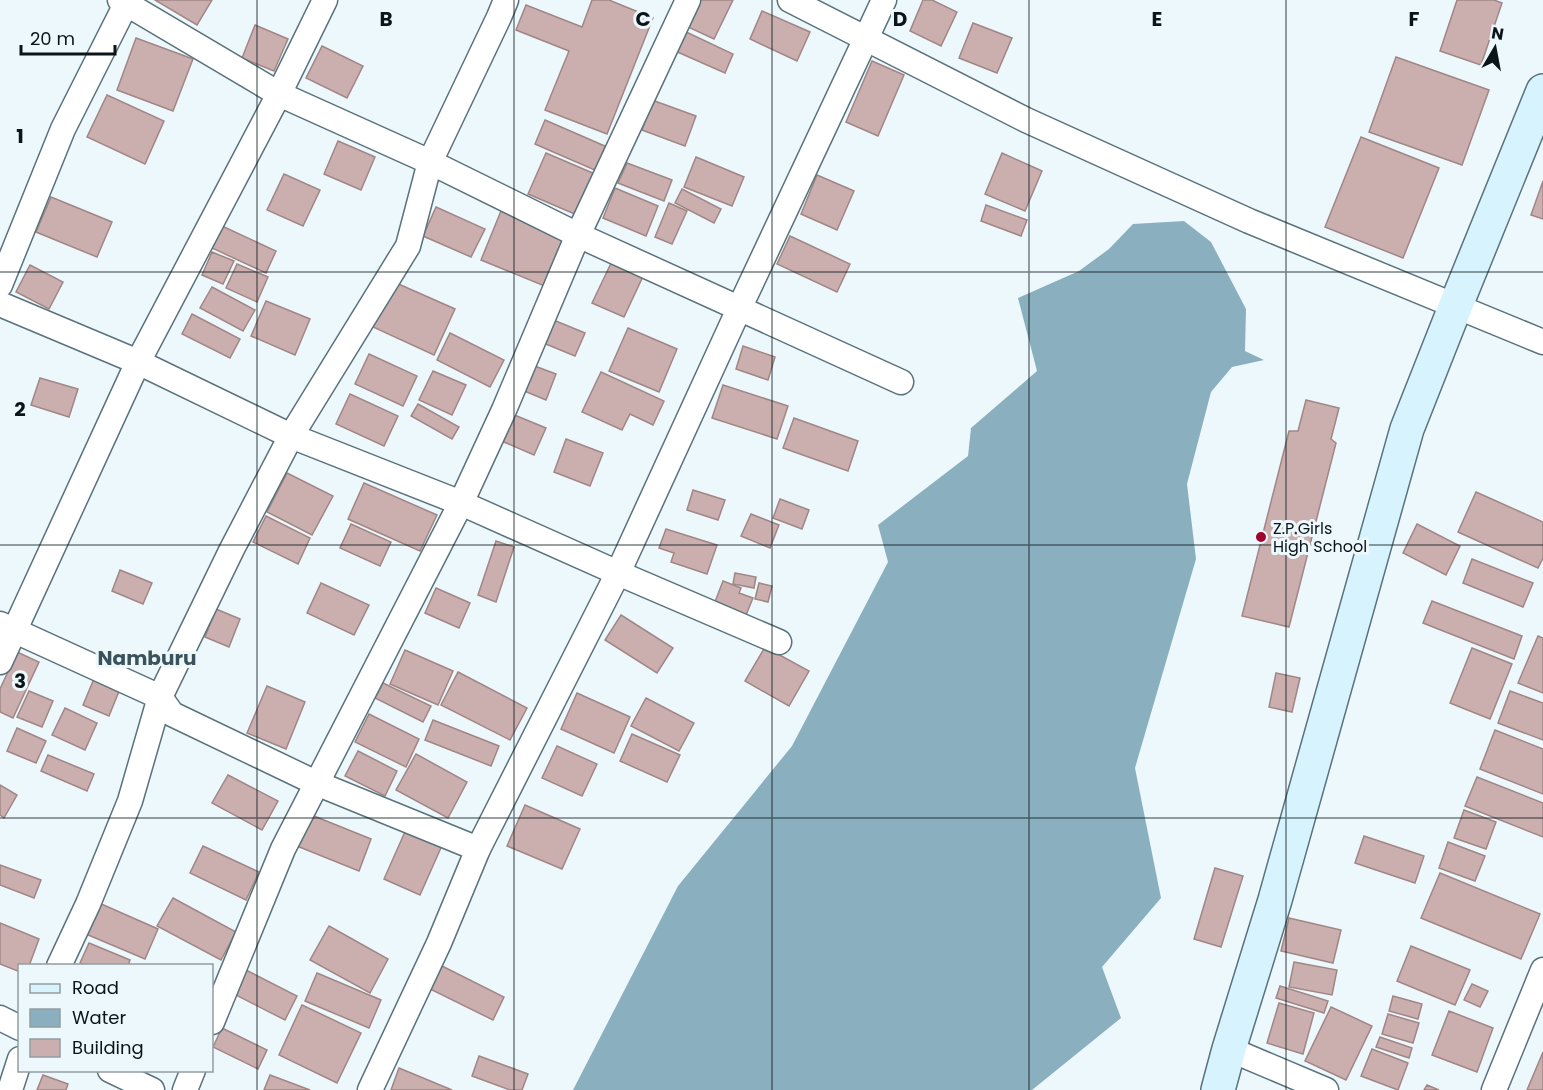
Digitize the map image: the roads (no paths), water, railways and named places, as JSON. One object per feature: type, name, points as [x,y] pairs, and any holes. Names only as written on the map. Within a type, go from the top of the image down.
[{"type":"main road","points":[[1218,1090],[1279,889],[1407,429],[1543,91]]},
{"type":"street","points":[[0,662],[7,627],[138,362],[279,94],[325,0]]},
{"type":"street","points":[[60,964],[130,801],[160,697],[232,549],[291,436],[408,246],[430,162],[506,0]]},
{"type":"street","points":[[213,1020],[283,849],[461,503],[504,410],[578,235],[688,0]]},
{"type":"street","points":[[790,0],[1016,115],[1249,221],[1543,342]]},
{"type":"street","points":[[370,1090],[439,943],[478,849],[618,573],[884,0]]},
{"type":"street","points":[[0,285],[63,129],[125,1],[279,94],[430,162],[578,235],[901,382]]},
{"type":"street","points":[[0,304],[138,362],[291,436],[461,503],[779,642]]},
{"type":"street","points":[[7,627],[160,697],[172,714],[316,783],[478,849]]},
{"type":"street","points":[[1494,1090],[1543,970]]},
{"type":"street","points":[[0,1018],[18,1027]]},
{"type":"street","points":[[1229,1049],[1326,1090]]},
{"type":"street","points":[[10,1090],[18,1065]]},
{"type":"street","points":[[112,1072],[152,1090]]},
{"type":"street","points":[[185,1090],[192,1072]]},
{"type":"water","points":[[1184,221],[1211,242],[1246,309],[1245,351],[1264,360],[1232,367],[1211,392],[1187,484],[1196,559],[1135,768],[1161,898],[1102,967],[1121,1018],[1032,1090],[573,1090],[678,886],[792,746],[888,562],[878,525],[968,456],[971,428],[1037,371],[1018,298],[1079,271],[1109,249],[1133,224]]},
{"type":"place","name":"Z.P.Girls High School","points":[[1261,537]]},
{"type":"district","name":"Namburu","points":[[147,658]]}]
